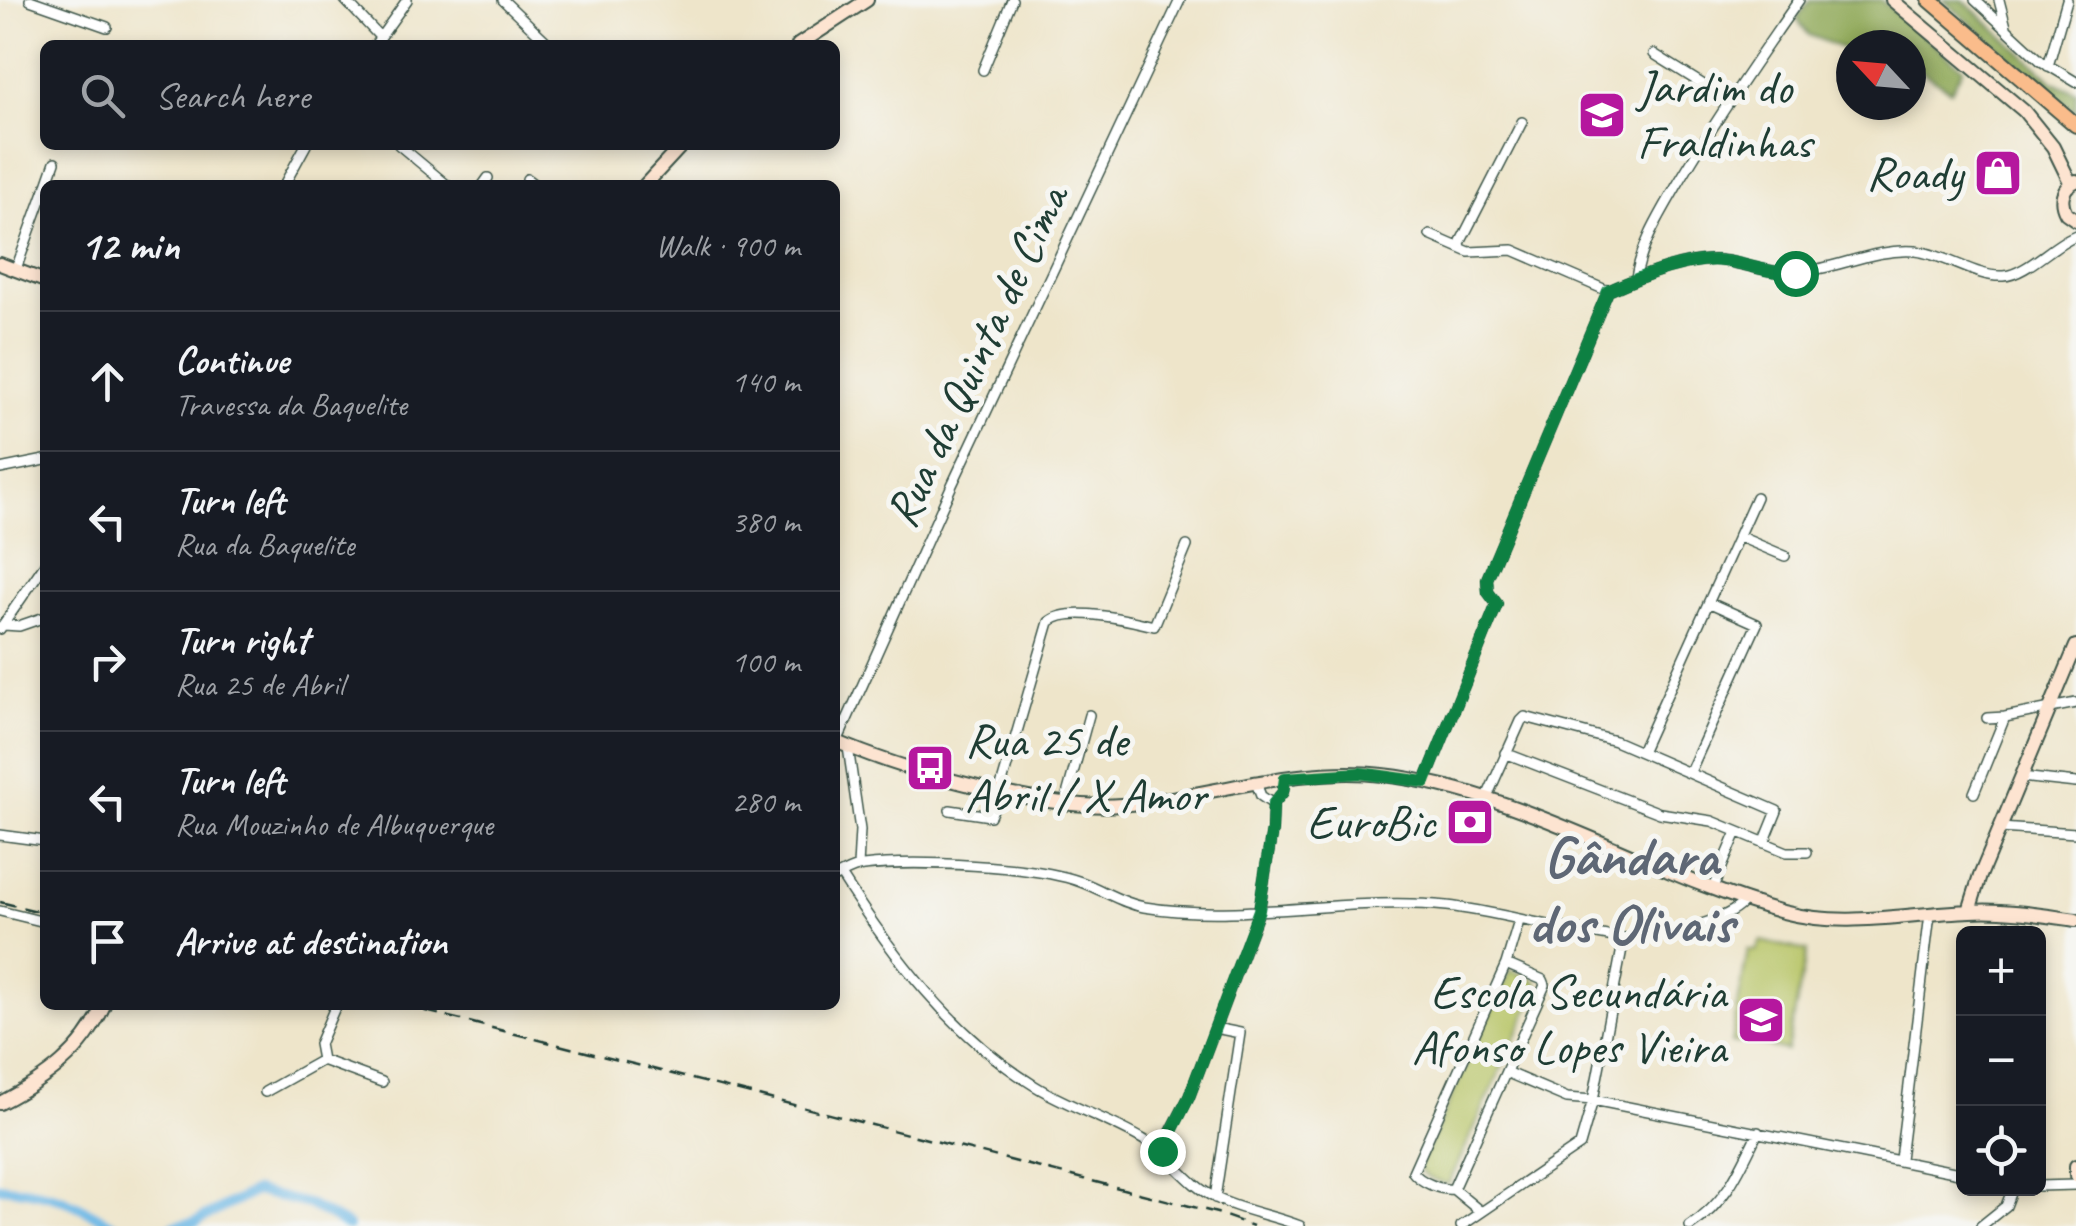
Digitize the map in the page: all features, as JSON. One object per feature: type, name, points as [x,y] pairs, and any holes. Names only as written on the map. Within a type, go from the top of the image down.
[{"type":"main road","points":[[806,40],[867,0]]},
{"type":"main road","points":[[1892,0],[2024,111],[2053,146],[2073,183],[2063,192],[2062,204],[2076,220]]},
{"type":"main road","points":[[1930,0],[2076,126]]},
{"type":"main road","points":[[650,180],[677,150]]},
{"type":"main road","points":[[0,264],[40,279]]},
{"type":"main road","points":[[1969,911],[2076,646]]},
{"type":"main road","points":[[840,743],[912,768],[1064,802],[1136,803],[1285,778],[1360,773],[1425,782],[1486,799],[1745,900],[1794,914],[1907,918],[1969,911],[2076,920]]},
{"type":"main road","points":[[0,1103],[73,1054],[90,1034],[102,1010]]},
{"type":"main road","points":[[2076,1166],[2076,1176]]},
{"type":"street","points":[[30,0],[107,26]]},
{"type":"street","points":[[345,0],[376,40]]},
{"type":"street","points":[[378,40],[407,0]]},
{"type":"street","points":[[503,0],[545,40]]},
{"type":"street","points":[[983,70],[1012,0]]},
{"type":"street","name":"Rua da Quinta de Cima","points":[[840,743],[952,485],[1180,0]]},
{"type":"street","points":[[1636,278],[1649,237],[1728,100],[1800,0]]},
{"type":"street","points":[[1976,0],[2048,66],[2076,82]]},
{"type":"street","points":[[1999,0],[2006,30]]},
{"type":"street","points":[[2048,66],[2067,0]]},
{"type":"street","points":[[1654,54],[1728,100]]},
{"type":"street","points":[[1458,247],[1522,122]]},
{"type":"street","points":[[287,180],[303,150]]},
{"type":"street","points":[[405,150],[441,180]]},
{"type":"street","points":[[49,180],[55,162]]},
{"type":"street","points":[[16,269],[40,203]]},
{"type":"street","points":[[1430,235],[1470,252],[1513,250],[1608,291]]},
{"type":"street","points":[[1425,782],[1497,604],[1488,592],[1487,579],[1608,291],[1636,278],[1714,260],[1768,272],[1795,273],[1890,250],[1933,254],[2000,277],[2017,273],[2059,242],[2076,235]]},
{"type":"street","points":[[0,469],[40,461]]},
{"type":"street","points":[[1641,752],[1756,497]]},
{"type":"street","points":[[1740,537],[1785,556]]},
{"type":"street","points":[[1000,790],[1049,622],[1064,614],[1121,618],[1158,627],[1187,546]]},
{"type":"street","points":[[2,627],[40,571]]},
{"type":"street","points":[[1690,772],[1757,624],[1710,604]]},
{"type":"street","points":[[2,627],[40,619]]},
{"type":"street","points":[[1987,718],[2076,703]]},
{"type":"street","points":[[1064,802],[1089,715]]},
{"type":"street","points":[[1486,799],[1526,717],[1615,741],[1777,810],[1764,842]]},
{"type":"street","points":[[1974,792],[2005,717]]},
{"type":"street","points":[[840,743],[860,830],[858,866]]},
{"type":"street","points":[[1506,753],[1660,813],[1701,818],[1787,852],[1807,852]]},
{"type":"street","points":[[2021,777],[2076,783]]},
{"type":"street","points":[[1162,1151],[1189,1097],[1259,910],[1273,804],[1283,792],[1285,778]]},
{"type":"street","points":[[1256,782],[1261,796],[1273,804]]},
{"type":"street","points":[[950,810],[990,816],[996,804],[1018,799],[1020,794]]},
{"type":"street","points":[[2000,828],[2076,833]]},
{"type":"street","points":[[1713,888],[1737,832]]},
{"type":"street","points":[[0,835],[40,840]]},
{"type":"street","points":[[840,875],[858,866],[916,863],[1028,872],[1080,882],[1116,900],[1146,908],[1448,906],[1624,938],[1674,930],[1731,913],[1745,900]]},
{"type":"street","points":[[840,879],[914,979],[983,1046],[1032,1084],[1162,1151],[1215,1198],[1300,1226]]},
{"type":"street","points":[[0,911],[40,921]]},
{"type":"street","points":[[1900,1159],[1930,914]]},
{"type":"street","points":[[1481,1212],[1453,1189],[1445,1190],[1413,1172],[1506,964],[1519,921]]},
{"type":"street","points":[[1461,1226],[1580,1145],[1593,1100],[1624,938]]},
{"type":"street","points":[[1453,1189],[1546,982],[1506,964]]},
{"type":"street","points":[[322,1060],[319,1044],[334,1010]]},
{"type":"street","points":[[1215,1028],[1240,1033],[1215,1198]]},
{"type":"street","points":[[265,1092],[322,1060],[382,1082]]},
{"type":"street","points":[[1508,1073],[1568,1098],[1956,1172]]},
{"type":"street","points":[[1690,1226],[1728,1192],[1758,1132]]},
{"type":"street","points":[[2052,1187],[2076,1166]]},
{"type":"street","points":[[2046,1187],[2076,1185]]},
{"type":"street","points":[[1981,1226],[1999,1215],[2009,1196]]},
{"type":"green space","points":[[1810,0],[1881,0],[1917,30],[1836,30],[1836,46],[1809,35],[1797,19]]},
{"type":"green space","points":[[1943,0],[1963,0],[2054,82],[2076,92],[2076,113]]},
{"type":"green space","points":[[1926,37],[1963,68],[1951,90],[1926,74]]},
{"type":"green space","points":[[1761,941],[1807,951],[1787,1051],[1739,1040],[1737,1044],[1731,1043],[1748,950],[1756,951]]},
{"type":"green space","points":[[1511,970],[1536,981],[1539,987],[1449,1183],[1436,1181],[1419,1167]]},
{"type":"waterway","points":[[0,1187],[60,1199],[115,1226]]},
{"type":"waterway","points":[[173,1226],[195,1222],[255,1191],[307,1204],[348,1226]]},
{"type":"railway","points":[[0,902],[40,912]]},
{"type":"railway","points":[[422,1010],[1217,1213],[1253,1226]]},
{"type":"place","name":"Jardim do Fraldinhas","points":[[1602,115]]},
{"type":"place","name":"Roady","points":[[1998,173]]},
{"type":"place","name":"Rua 25 de Abril / X Amor","points":[[930,768]]},
{"type":"place","name":"EuroBic","points":[[1470,822]]},
{"type":"place","name":"Escola Secundária Afonso Lopes Vieira","points":[[1761,1020]]},
{"type":"district","name":"Gândara dos Olivais","points":[[1631,888]]},
{"type":"route","points":[[1162,1151],[1189,1097],[1259,910],[1273,804],[1283,792],[1285,778],[1360,773],[1425,782],[1497,604],[1488,592],[1487,579],[1608,291],[1636,278],[1714,260],[1768,272],[1795,273]]}]
